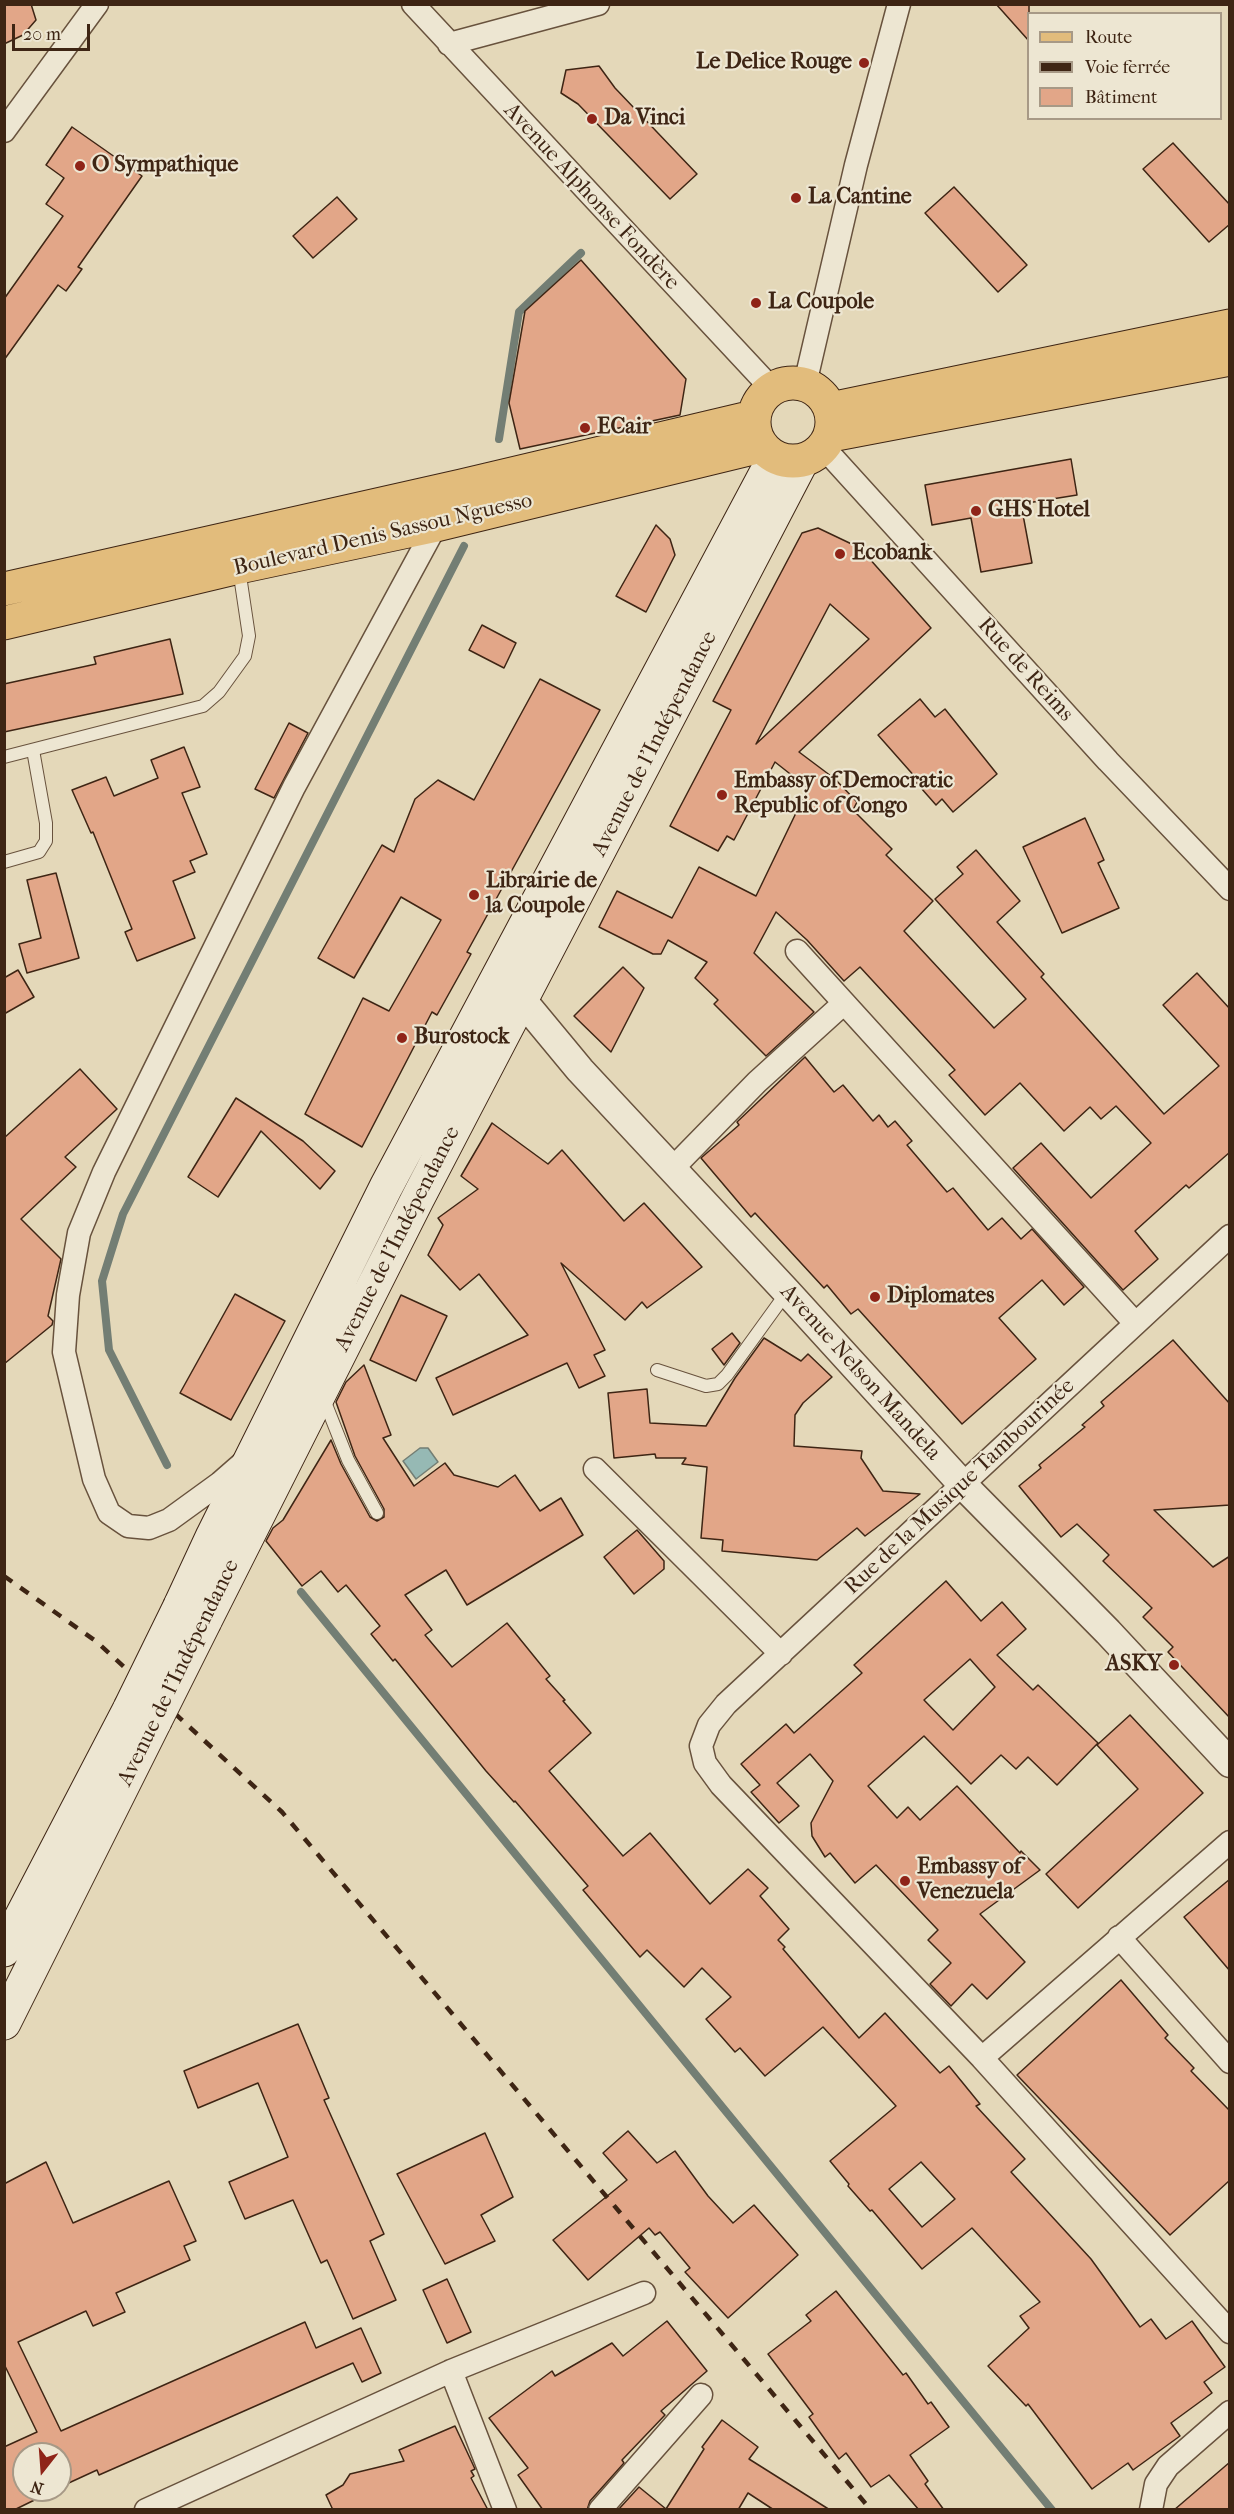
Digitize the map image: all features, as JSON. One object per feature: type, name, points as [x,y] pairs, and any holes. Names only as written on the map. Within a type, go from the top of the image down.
[{"type":"main road","points":[[797,439],[1230,326]]},
{"type":"main road","points":[[797,439],[1230,359]]},
{"type":"main road","points":[[788,382],[805,384],[821,394],[797,439],[759,401],[771,388],[788,382]]},
{"type":"main road","name":"Boulevard Denis Sassou Nguesso","points":[[4,589],[436,525],[797,439]]},
{"type":"main road","name":"Boulevard Denis Sassou Nguesso","points":[[4,623],[236,553],[797,439]]},
{"type":"main road","name":"Avenue de l'Indépendance","points":[[193,1614],[213,1535],[386,1187],[497,977],[797,439]]},
{"type":"main road","name":"Avenue de l'Indépendance","points":[[4,2023],[143,1714],[193,1614],[321,1390],[522,1000],[797,439]]},
{"type":"main road","name":"Avenue de l'Indépendance","points":[[4,1950],[143,1714]]},
{"type":"street","points":[[4,131],[97,4]]},
{"type":"street","name":"Avenue Alphonse Fondère","points":[[413,4],[771,388]]},
{"type":"street","points":[[449,44],[598,4]]},
{"type":"street","points":[[805,384],[856,165],[899,4]]},
{"type":"street","name":"Rue de Reims","points":[[797,439],[1230,889]]},
{"type":"street","points":[[256,1451],[220,1483],[177,1513],[149,1528],[128,1526],[109,1512],[94,1479],[64,1352],[68,1295],[79,1233],[104,1172],[294,787],[436,525]]},
{"type":"street","points":[[796,951],[1135,1323]]},
{"type":"street","name":"Avenue Nelson Mandela","points":[[497,977],[522,1000],[580,1070],[963,1485],[1108,1632],[1230,1763]]},
{"type":"street","points":[[672,1169],[757,1082],[843,1004]]},
{"type":"street","name":"Rue de la Musique Tambourinée","points":[[982,2058],[721,1785],[705,1763],[701,1746],[709,1725],[726,1704],[1230,1236]]},
{"type":"street","points":[[595,1469],[781,1654]]},
{"type":"street","points":[[1230,1842],[982,2058],[1230,2332]]},
{"type":"street","points":[[1119,1937],[1230,2062]]},
{"type":"street","points":[[146,2510],[451,2371],[644,2293]]},
{"type":"street","points":[[451,2371],[505,2510]]},
{"type":"street","points":[[600,2510],[701,2395]]},
{"type":"street","points":[[1151,2510],[1156,2484],[1168,2466],[1230,2412]]},
{"type":"lane","points":[[4,757],[188,712],[203,706],[219,692],[245,656],[249,636],[236,553]]},
{"type":"lane","points":[[4,862],[39,852],[46,841],[46,823],[33,750]]},
{"type":"lane","points":[[657,1370],[706,1386],[718,1384],[727,1375],[787,1292]]},
{"type":"lane","points":[[321,1390],[348,1460],[377,1513]]},
{"type":"water","points":[[420,1448],[428,1448],[438,1462],[416,1479],[403,1461]]},
{"type":"building","points":[[4,4],[31,4],[36,20],[23,35],[4,44]]},
{"type":"building","points":[[996,4],[1029,4],[1027,39]]},
{"type":"building","points":[[599,66],[615,88],[697,174],[670,199],[578,104],[561,93],[566,70]]},
{"type":"building","points":[[72,127],[142,176],[78,267],[82,269],[66,291],[58,285],[4,360],[4,299],[63,216],[46,204],[64,178],[46,165]]},
{"type":"building","points":[[1173,143],[1230,205],[1230,224],[1209,242],[1143,169]]},
{"type":"building","points":[[954,187],[1027,265],[998,292],[925,213]]},
{"type":"building","points":[[337,197],[357,219],[313,258],[293,236]]},
{"type":"building","points":[[581,260],[686,379],[680,415],[520,449],[509,403],[525,311]]},
{"type":"building","name":"GHS Hotel","points":[[1071,459],[1077,495],[1021,504],[1032,563],[981,572],[971,518],[932,525],[925,485]]},
{"type":"building","points":[[656,525],[670,539],[675,555],[646,612],[616,596]]},
{"type":"building","points":[[818,528],[860,548],[931,628],[799,752],[835,779],[857,802],[853,810],[892,849],[886,855],[933,901],[904,931],[994,1028],[1026,999],[935,899],[963,874],[957,867],[976,850],[1020,901],[997,922],[1044,974],[1041,977],[1164,1114],[1219,1066],[1163,1005],[1197,973],[1230,1009],[1230,1152],[1189,1188],[1186,1185],[1135,1231],[1158,1259],[1123,1290],[1013,1168],[1041,1143],[1091,1198],[1151,1143],[1116,1106],[1101,1119],[1090,1107],[1064,1131],[1020,1083],[985,1115],[949,1075],[955,1070],[860,967],[844,981],[807,940],[776,912],[754,953],[814,1012],[766,1056],[714,1004],[718,1000],[695,978],[707,962],[668,940],[661,954],[653,954],[599,927],[617,891],[672,918],[699,867],[756,896],[808,788],[775,762],[734,840],[727,836],[718,851],[670,826],[731,710],[713,701],[802,533]],"holes":[[[830,604],[869,639],[756,744]]]},
{"type":"building","points":[[482,625],[516,643],[504,668],[469,650]]},
{"type":"building","points":[[170,639],[183,694],[4,732],[4,684],[96,664],[94,657]]},
{"type":"building","points":[[540,679],[600,710],[467,952],[471,954],[437,1015],[432,1012],[362,1147],[305,1114],[363,998],[389,1011],[441,920],[401,897],[354,978],[318,958],[382,845],[394,852],[415,799],[438,780],[474,800]]},
{"type":"building","points":[[920,699],[935,717],[945,709],[997,774],[953,812],[942,799],[936,805],[914,780],[916,778],[878,735]]},
{"type":"building","points":[[289,723],[308,733],[274,798],[255,789]]},
{"type":"building","points":[[184,747],[200,787],[182,793],[207,854],[190,861],[195,872],[173,881],[195,938],[137,961],[125,932],[132,929],[93,832],[91,833],[72,790],[106,777],[114,796],[158,778],[151,760]]},
{"type":"building","points":[[1085,818],[1104,860],[1098,863],[1119,908],[1062,933],[1023,847]]},
{"type":"building","points":[[56,873],[79,958],[27,973],[19,944],[41,938],[27,880]]},
{"type":"building","points":[[623,967],[644,988],[611,1052],[574,1016]]},
{"type":"building","points":[[18,970],[34,997],[4,1014],[4,978]]},
{"type":"building","points":[[805,1057],[834,1092],[843,1085],[873,1121],[879,1115],[888,1127],[895,1121],[912,1141],[907,1145],[947,1192],[953,1188],[988,1230],[1002,1218],[1021,1239],[1032,1229],[1084,1287],[1064,1305],[1042,1280],[999,1318],[1036,1359],[962,1424],[858,1309],[851,1314],[827,1285],[824,1288],[755,1213],[751,1217],[701,1158],[739,1125],[737,1122]]},
{"type":"building","points":[[80,1069],[117,1109],[65,1157],[76,1167],[21,1219],[61,1259],[48,1316],[53,1321],[52,1325],[4,1364],[4,1138]]},
{"type":"building","points":[[236,1098],[303,1141],[335,1171],[320,1189],[261,1131],[218,1197],[188,1177]]},
{"type":"building","points":[[492,1123],[548,1164],[562,1150],[624,1221],[644,1203],[702,1267],[647,1308],[642,1302],[625,1320],[561,1263],[605,1350],[594,1355],[605,1376],[579,1388],[567,1363],[453,1415],[436,1378],[528,1335],[479,1274],[460,1290],[428,1255],[443,1225],[438,1218],[478,1189],[461,1176]]},
{"type":"building","points":[[235,1294],[285,1321],[231,1420],[180,1393]]},
{"type":"building","points":[[401,1295],[447,1316],[416,1381],[370,1360]]},
{"type":"building","points":[[732,1333],[740,1343],[724,1365],[712,1349]]},
{"type":"building","points":[[764,1338],[801,1361],[808,1354],[832,1377],[803,1403],[795,1415],[794,1446],[862,1451],[861,1458],[883,1491],[920,1494],[865,1536],[857,1528],[817,1560],[722,1551],[723,1540],[701,1538],[707,1467],[682,1464],[686,1458],[656,1458],[655,1454],[614,1458],[608,1393],[647,1389],[650,1423],[706,1426],[735,1378]]},
{"type":"building","points":[[1173,1340],[1230,1404],[1230,1505],[1154,1510],[1213,1567],[1230,1556],[1230,1718],[1168,1652],[1173,1647],[1143,1617],[1152,1608],[1103,1561],[1109,1555],[1077,1524],[1061,1537],[1019,1486],[1041,1468],[1039,1465],[1085,1427],[1082,1425],[1104,1406],[1101,1402]]},
{"type":"building","points":[[364,1365],[391,1435],[383,1438],[414,1486],[445,1463],[454,1475],[498,1487],[515,1475],[540,1511],[561,1498],[583,1535],[467,1605],[446,1570],[405,1595],[432,1630],[425,1635],[452,1667],[507,1623],[550,1676],[546,1679],[591,1733],[549,1771],[623,1856],[650,1833],[710,1904],[748,1869],[768,1888],[760,1896],[789,1929],[778,1940],[785,1947],[783,1949],[859,2038],[885,2013],[940,2073],[949,2066],[980,2104],[976,2106],[1025,2159],[1011,2172],[1091,2259],[1140,2327],[1151,2319],[1166,2339],[1192,2321],[1225,2367],[1204,2382],[1212,2393],[1171,2423],[1180,2436],[1133,2470],[1128,2463],[1092,2489],[1028,2404],[1026,2406],[988,2366],[1029,2328],[1020,2316],[1040,2302],[972,2228],[922,2269],[872,2210],[870,2211],[848,2186],[849,2184],[830,2161],[896,2106],[823,2027],[765,2076],[740,2048],[735,2052],[706,2019],[731,1997],[702,1968],[684,1987],[647,1950],[640,1957],[583,1890],[588,1886],[486,1771],[395,1659],[393,1661],[371,1634],[380,1626],[346,1585],[338,1592],[321,1571],[302,1586],[266,1541],[273,1528],[283,1520],[331,1440],[341,1464],[370,1517],[377,1521],[384,1517],[384,1509],[355,1456],[336,1402],[346,1382]],"holes":[[[921,2162],[955,2199],[922,2227],[889,2189]]]},
{"type":"building","points":[[637,1530],[664,1561],[664,1569],[634,1594],[604,1557]]},
{"type":"building","points":[[946,1581],[981,1621],[1002,1602],[1026,1629],[997,1655],[1033,1690],[1038,1685],[1098,1743],[1057,1785],[1028,1757],[1016,1769],[1001,1755],[971,1784],[924,1736],[868,1786],[897,1818],[908,1807],[920,1820],[957,1786],[1020,1853],[1021,1851],[1040,1870],[980,1914],[1025,1962],[987,1999],[972,1984],[951,2006],[930,1984],[951,1963],[928,1940],[938,1930],[876,1865],[855,1883],[830,1853],[825,1857],[812,1836],[811,1823],[833,1781],[810,1754],[777,1783],[799,1806],[779,1823],[751,1792],[760,1785],[741,1764],[786,1724],[794,1733],[862,1673],[854,1665]],"holes":[[[970,1659],[995,1687],[953,1730],[924,1700]]]},
{"type":"building","points":[[1130,1715],[1203,1793],[1078,1908],[1046,1874],[1138,1789],[1097,1745]]},
{"type":"building","points":[[1230,1879],[1230,1971],[1184,1917]]},
{"type":"building","points":[[1121,1980],[1168,2035],[1165,2038],[1194,2068],[1191,2071],[1230,2111],[1230,2180],[1170,2235],[1017,2075]]},
{"type":"building","points":[[298,2024],[329,2098],[324,2100],[384,2234],[370,2241],[396,2300],[353,2319],[327,2260],[321,2263],[293,2200],[245,2219],[229,2182],[288,2157],[258,2083],[198,2108],[184,2071]]},
{"type":"building","points":[[628,2131],[657,2163],[675,2151],[708,2196],[733,2223],[754,2205],[798,2255],[728,2318],[685,2272],[690,2268],[660,2232],[655,2235],[649,2228],[588,2280],[553,2240],[627,2180],[603,2153]]},
{"type":"building","points":[[485,2133],[513,2197],[481,2215],[495,2241],[445,2264],[397,2174]]},
{"type":"building","points":[[46,2162],[73,2223],[169,2181],[196,2241],[184,2246],[190,2260],[116,2293],[125,2312],[93,2326],[86,2311],[18,2342],[61,2431],[305,2322],[316,2348],[361,2328],[381,2373],[362,2382],[353,2363],[99,2475],[97,2470],[72,2481],[72,2442],[15,2442],[37,2432],[4,2364],[4,2184]]},
{"type":"building","points":[[447,2279],[471,2332],[447,2343],[423,2290]]},
{"type":"building","points":[[836,2291],[903,2375],[906,2373],[928,2404],[931,2402],[949,2427],[910,2455],[928,2481],[925,2484],[944,2510],[919,2510],[889,2475],[871,2487],[846,2453],[839,2459],[809,2417],[813,2414],[768,2354],[811,2321],[806,2315]]},
{"type":"building","points":[[667,2321],[707,2371],[661,2411],[665,2415],[622,2460],[624,2463],[590,2501],[587,2510],[543,2510],[518,2475],[528,2468],[489,2418],[552,2371],[555,2376],[612,2343],[623,2356]]},
{"type":"building","points":[[722,2420],[758,2447],[749,2459],[830,2510],[774,2510],[748,2493],[738,2510],[618,2510],[639,2487],[666,2509],[704,2449],[702,2447]]},
{"type":"building","points":[[455,2426],[475,2469],[471,2471],[474,2476],[471,2478],[488,2510],[333,2510],[326,2495],[343,2485],[350,2474],[404,2461],[399,2450]]},
{"type":"building","points":[[12,2443],[12,2502],[30,2502],[14,2510],[4,2510],[4,2447]]},
{"type":"building","points":[[1230,2462],[1230,2510],[1174,2510]]},
{"type":"waterway","points":[[499,439],[519,312],[581,253]]},
{"type":"waterway","points":[[167,1465],[109,1350],[102,1281],[123,1214],[464,546]]},
{"type":"waterway","points":[[301,1592],[1052,2510]]},
{"type":"railway","points":[[4,1576],[97,1642],[282,1812],[871,2510]]},
{"type":"place","name":"Le Delice Rouge","points":[[864,63]]},
{"type":"place","name":"Da Vinci","points":[[592,119]]},
{"type":"place","name":"O Sympathique","points":[[80,166]]},
{"type":"place","name":"La Cantine","points":[[796,198]]},
{"type":"place","name":"La Coupole","points":[[756,303]]},
{"type":"place","name":"ECair","points":[[585,428]]},
{"type":"place","name":"GHS Hotel","points":[[976,511]]},
{"type":"place","name":"Ecobank","points":[[840,554]]},
{"type":"place","name":"Embassy of Democratic Republic of Congo","points":[[722,795]]},
{"type":"place","name":"Librairie de la Coupole","points":[[474,895]]},
{"type":"place","name":"Burostock","points":[[402,1038]]},
{"type":"place","name":"Diplomates","points":[[875,1297]]},
{"type":"place","name":"ASKY","points":[[1174,1665]]},
{"type":"place","name":"Embassy of Venezuela","points":[[905,1881]]}]
